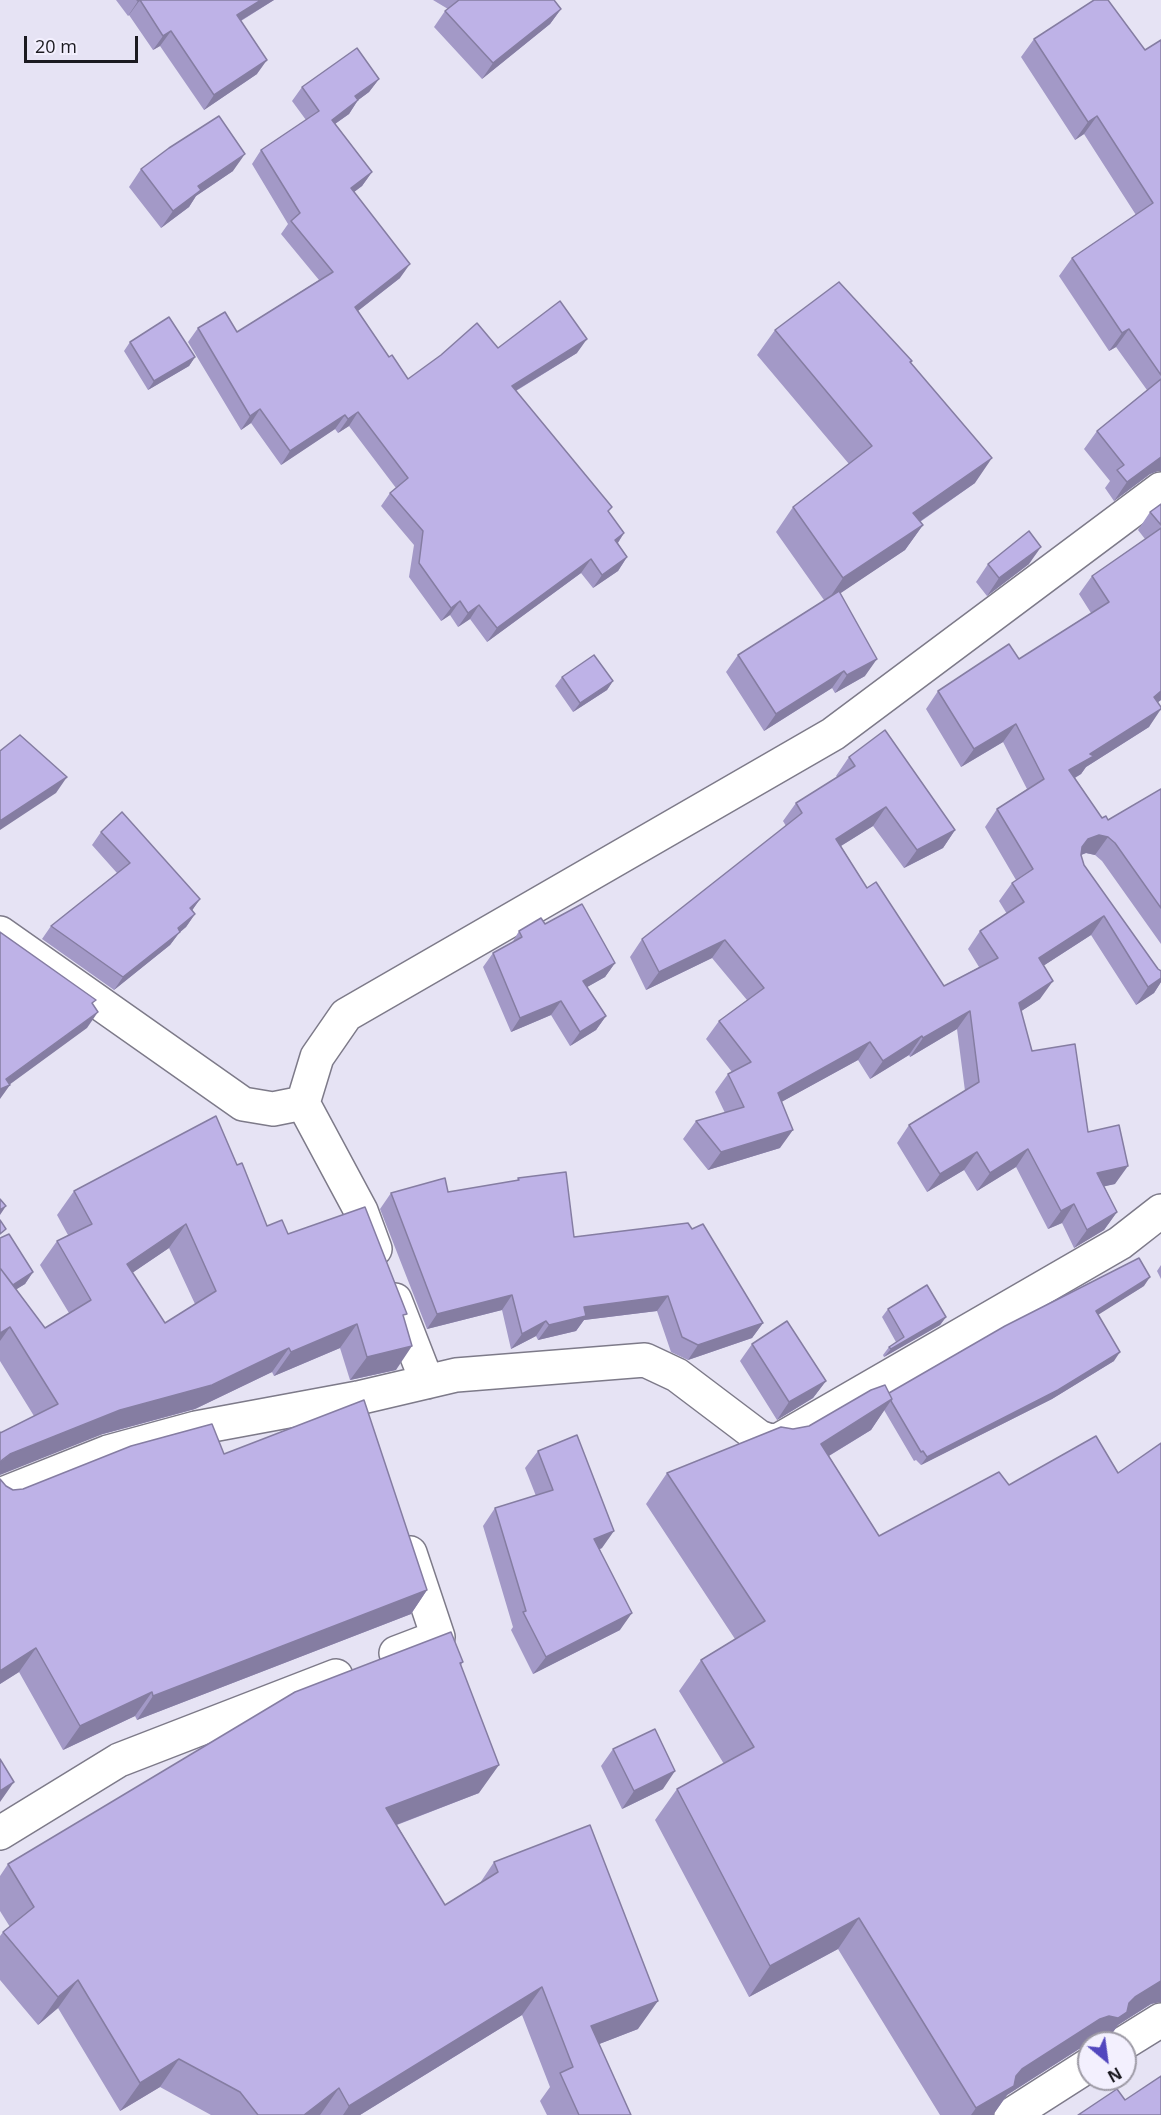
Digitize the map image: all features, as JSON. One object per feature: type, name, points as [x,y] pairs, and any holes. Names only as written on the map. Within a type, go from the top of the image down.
[{"type":"street","points":[[427,1382],[361,1211],[303,1103],[317,1057],[346,1016],[833,734],[1161,489]]},
{"type":"street","points":[[0,933],[243,1104],[273,1109],[303,1103]]},
{"type":"street","points":[[0,1495],[108,1452],[185,1431],[358,1398],[456,1375],[645,1360],[677,1374],[759,1437],[770,1441],[778,1440],[1120,1243],[1161,1211]]},
{"type":"street","points":[[358,1398],[369,1430]]},
{"type":"street","points":[[0,1833],[119,1760],[438,1637],[402,1528]]},
{"type":"street","points":[[1137,2035],[1161,2020]]},
{"type":"street","points":[[1011,2115],[1077,2073]]},
{"type":"building","points":[[140,0],[261,0],[237,15],[267,60],[214,95],[171,31],[163,36]]},
{"type":"building","points":[[459,0],[554,0],[561,9],[493,63],[445,11]]},
{"type":"building","points":[[1094,0],[1108,0],[1145,50],[1161,40],[1161,375],[1129,329],[1122,333],[1072,258],[1153,203],[1097,116],[1088,122],[1034,39]]},
{"type":"building","points":[[357,48],[379,79],[355,96],[358,100],[332,120],[372,172],[351,188],[410,264],[355,307],[389,357],[392,355],[408,379],[441,355],[477,323],[498,348],[560,301],[587,339],[512,386],[612,507],[608,511],[624,533],[615,540],[627,557],[602,575],[591,559],[497,628],[479,605],[468,613],[460,601],[451,608],[419,563],[423,531],[390,493],[408,478],[358,412],[348,419],[345,415],[290,451],[260,409],[250,416],[198,328],[225,312],[237,332],[333,272],[291,221],[300,213],[261,150],[319,111],[302,87]]},
{"type":"building","points":[[219,116],[245,154],[198,186],[201,190],[173,211],[141,169]]},
{"type":"building","points":[[839,282],[912,361],[910,362],[992,458],[913,513],[923,525],[843,578],[793,507],[872,446],[775,330]]},
{"type":"building","points":[[169,317],[195,357],[154,381],[130,342]]},
{"type":"building","points":[[1161,379],[1161,457],[1127,482],[1117,470],[1124,465],[1097,431]]},
{"type":"building","points":[[1161,504],[1161,525],[1150,512]]},
{"type":"building","points":[[1161,528],[1161,691],[1154,697],[1161,709],[1090,754],[1094,756],[1069,770],[1102,818],[1106,816],[1108,820],[1161,789],[1161,908],[1115,843],[1108,837],[1099,835],[1088,839],[1082,847],[1081,855],[1084,865],[1161,971],[1161,978],[1148,987],[1104,916],[1039,958],[1053,981],[1019,1003],[1032,1051],[1075,1044],[1088,1132],[1119,1125],[1128,1166],[1097,1173],[1117,1212],[1087,1230],[1074,1204],[1061,1211],[1028,1149],[990,1173],[977,1152],[940,1174],[909,1125],[979,1082],[970,1011],[923,1038],[922,1036],[883,1061],[870,1042],[778,1093],[793,1130],[721,1152],[696,1121],[744,1107],[728,1074],[751,1062],[719,1021],[764,988],[725,940],[659,972],[642,939],[802,813],[796,803],[855,766],[849,757],[885,730],[955,830],[917,850],[886,807],[836,839],[867,888],[876,882],[944,986],[998,958],[980,931],[1024,902],[1012,883],[1033,869],[997,809],[1044,779],[1016,724],[974,749],[938,691],[1009,644],[1019,659],[1109,602],[1092,576]]},
{"type":"building","points":[[1029,531],[1041,547],[999,578],[988,564]]},
{"type":"building","points":[[839,591],[877,659],[847,675],[844,671],[776,714],[738,655]]},
{"type":"building","points":[[594,655],[613,681],[580,703],[562,677]]},
{"type":"building","points":[[20,735],[67,777],[0,821],[0,751]]},
{"type":"building","points":[[122,812],[200,899],[190,908],[195,914],[178,928],[180,932],[123,977],[51,926],[130,863],[101,832]]},
{"type":"building","points":[[582,904],[615,963],[583,981],[606,1016],[580,1032],[561,1001],[520,1018],[493,953],[522,937],[519,931],[541,918],[545,924]]},
{"type":"building","points":[[0,932],[96,1000],[92,1003],[98,1012],[6,1079],[10,1085],[0,1089]]},
{"type":"building","points":[[216,1116],[237,1165],[242,1163],[267,1226],[282,1220],[288,1234],[365,1207],[407,1314],[403,1315],[412,1346],[367,1357],[357,1324],[291,1352],[289,1348],[212,1385],[120,1410],[10,1454],[0,1464],[0,1433],[58,1404],[10,1327],[0,1333],[0,1268],[45,1328],[91,1300],[57,1241],[92,1224],[74,1191]],"holes":[[[186,1224],[216,1291],[165,1323],[127,1264]]]},
{"type":"building","points":[[566,1172],[574,1237],[688,1223],[692,1229],[703,1224],[763,1323],[698,1345],[682,1337],[668,1296],[584,1307],[586,1316],[549,1325],[546,1321],[522,1334],[512,1295],[437,1314],[391,1193],[445,1178],[448,1192],[519,1180],[518,1178]]},
{"type":"building","points":[[0,1199],[6,1206],[0,1210]]},
{"type":"building","points":[[0,1220],[6,1229],[0,1234]]},
{"type":"building","points":[[9,1234],[33,1272],[13,1285],[0,1268],[0,1238]]},
{"type":"building","points":[[1139,1258],[1150,1277],[1096,1311],[1120,1352],[1058,1390],[927,1457],[923,1451],[921,1452],[891,1401],[889,1393],[1005,1326]]},
{"type":"building","points":[[927,1285],[946,1317],[891,1349],[889,1347],[904,1337],[888,1309]]},
{"type":"building","points":[[787,1321],[826,1381],[789,1402],[752,1344]]},
{"type":"building","points":[[885,1385],[892,1399],[821,1444],[879,1536],[999,1472],[1009,1485],[1096,1436],[1118,1473],[1161,1443],[1161,1981],[1135,1997],[1129,2003],[1127,2012],[1118,2018],[1109,2016],[1081,2031],[1077,2031],[1077,2034],[1022,2069],[1016,2076],[1014,2086],[976,2108],[859,1918],[770,1966],[677,1789],[754,1747],[701,1660],[765,1621],[667,1473],[781,1427],[793,1429],[809,1426],[871,1390]]},
{"type":"building","points":[[364,1400],[427,1590],[153,1696],[152,1692],[80,1726],[36,1648],[0,1671],[0,1479],[13,1490],[23,1489],[131,1446],[212,1424],[224,1454]]},
{"type":"building","points":[[577,1435],[614,1531],[594,1539],[632,1613],[546,1657],[523,1612],[526,1611],[495,1508],[553,1490],[538,1451]]},
{"type":"building","points":[[451,1632],[463,1662],[460,1663],[499,1765],[386,1808],[445,1905],[498,1872],[494,1862],[590,1825],[658,2001],[591,2026],[631,2115],[579,2115],[560,2073],[573,2067],[542,1987],[349,2106],[339,2088],[304,2115],[258,2115],[240,2092],[179,2059],[140,2083],[78,1980],[58,1997],[3,1932],[34,1907],[8,1864],[295,1692]]},
{"type":"building","points":[[655,1729],[675,1771],[634,1791],[613,1749]]},
{"type":"building","points":[[0,1759],[14,1782],[0,1791]]},
{"type":"building","points":[[1161,2076],[1161,2115],[1078,2115],[1114,2091],[1118,2091],[1125,2100]]}]
